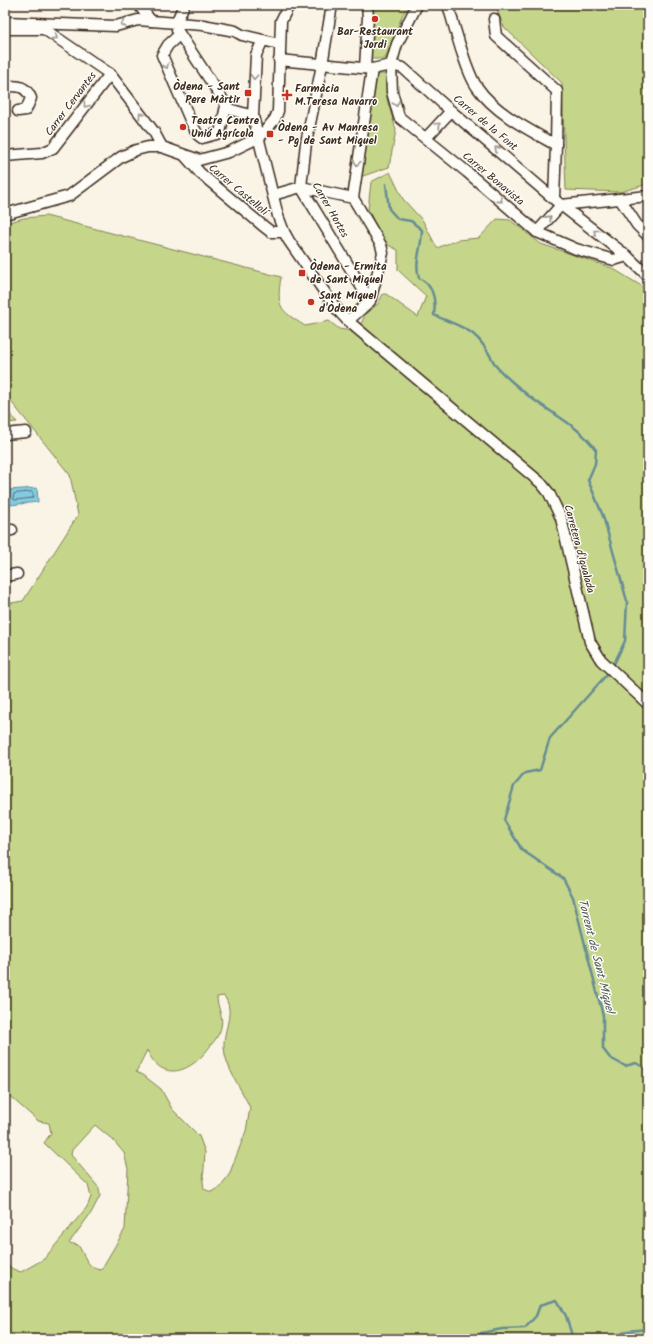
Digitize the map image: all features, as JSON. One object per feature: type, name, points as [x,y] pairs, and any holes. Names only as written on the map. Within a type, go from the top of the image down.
[{"type":"street","points":[[139,5],[151,21]]},
{"type":"street","points":[[184,5],[176,22],[179,35],[229,109],[253,116],[256,56],[263,40]]},
{"type":"street","points":[[5,214],[69,196],[121,157],[136,150],[148,147],[162,147],[199,160],[214,157],[234,150],[260,137],[275,119],[278,111],[279,44],[281,21],[289,5]]},
{"type":"street","name":"Carrer Hortes","points":[[332,5],[322,65],[306,143],[301,187],[370,301]]},
{"type":"street","points":[[348,321],[370,301],[383,252],[381,245],[353,198],[368,69],[367,5]]},
{"type":"street","name":"Carrer Bonavista","points":[[417,5],[397,44],[391,65],[392,92],[399,117],[537,232],[576,249],[614,260],[627,256]]},
{"type":"street","points":[[448,5],[476,86],[495,106],[530,131],[556,145]]},
{"type":"street","points":[[494,19],[496,36],[557,91],[556,145],[558,201],[537,232]]},
{"type":"street","points":[[5,22],[116,26],[138,20],[176,22],[235,31],[279,44]]},
{"type":"street","points":[[5,29],[44,29],[110,74],[154,132],[162,147]]},
{"type":"street","points":[[179,35],[168,45],[162,55],[198,135],[202,138],[220,133],[226,106]]},
{"type":"street","points":[[279,60],[368,69],[391,65]]},
{"type":"street","name":"Carrer de la Font","points":[[391,65],[404,68],[451,111],[558,201],[627,256],[648,276]]},
{"type":"street","name":"Carrer Cervantes","points":[[5,156],[42,153],[53,148],[110,74]]},
{"type":"street","points":[[5,86],[18,85],[28,90],[31,98],[29,105],[26,110],[18,111]]},
{"type":"street","points":[[426,138],[451,111]]},
{"type":"street","name":"Carretera d'Igualada","points":[[253,116],[260,137],[273,195],[284,232],[335,307],[348,321],[541,482],[550,493],[561,518],[590,642],[595,652],[610,669],[648,704]]},
{"type":"street","name":"Carrer Castellolí","points":[[184,154],[200,173],[262,225],[271,232],[284,232]]},
{"type":"street","points":[[273,195],[301,187],[353,198]]},
{"type":"street","points":[[558,201],[620,199],[648,196]]},
{"type":"street","points":[[620,199],[637,225],[648,236]]},
{"type":"street","points":[[5,434],[26,432]]},
{"type":"street","points":[[5,576],[18,574]]},
{"type":"green space","points":[[371,5],[409,5],[403,14],[385,59],[367,59]]},
{"type":"green space","points":[[495,5],[648,5],[648,184],[620,192],[566,190],[562,83],[504,27]]},
{"type":"green space","points":[[375,74],[388,74],[387,99],[396,130],[389,167],[360,177]]},
{"type":"green space","points":[[390,172],[403,199],[423,221],[437,248],[457,240],[479,238],[497,219],[510,220],[541,244],[612,268],[648,290],[648,1339],[5,1339],[5,1263],[13,1269],[21,1272],[44,1259],[87,1207],[91,1197],[88,1185],[44,1143],[51,1133],[49,1123],[38,1121],[5,1092],[5,604],[23,601],[78,515],[70,475],[5,394],[5,223],[24,218],[46,216],[281,277],[279,295],[280,302],[285,312],[290,316],[305,326],[329,321],[339,329],[352,331],[362,322],[365,314],[378,304],[383,294],[386,294],[418,317],[426,296],[398,270],[398,250],[384,243],[368,209],[371,182]],"holes":[[[224,996],[229,1008],[224,1040],[225,1055],[227,1063],[250,1108],[246,1131],[229,1175],[219,1188],[211,1192],[204,1189],[205,1152],[199,1136],[172,1109],[161,1089],[143,1075],[136,1072],[147,1050],[154,1061],[161,1068],[170,1071],[187,1067],[196,1061],[204,1054],[220,1032],[222,1019],[217,997]],[[95,1125],[113,1140],[124,1153],[128,1169],[125,1229],[101,1270],[96,1269],[89,1264],[78,1245],[69,1243],[91,1213],[100,1196],[99,1188],[71,1155],[72,1150]]]},
{"type":"green space","points":[[5,409],[17,422],[5,423]]},
{"type":"water","points":[[37,488],[38,502],[10,505],[8,490]]},
{"type":"waterway","name":"Torrent de Sant Miquel","points":[[386,184],[389,209],[398,219],[411,221],[422,230],[417,266],[419,278],[428,285],[434,299],[434,315],[469,331],[477,337],[489,353],[496,366],[506,376],[534,400],[581,433],[596,450],[595,464],[588,480],[603,516],[627,601],[625,641],[612,668]]},
{"type":"waterway","name":"Torrent de Sant Miquel","points":[[609,672],[550,738],[540,770],[525,773],[514,786],[504,820],[522,850],[563,878],[573,897],[603,1016],[603,1049],[610,1058],[625,1066],[636,1063],[645,1068],[648,1073]]},
{"type":"waterway","name":"Torrent de Sant Miquel","points":[[478,1339],[481,1333],[502,1329],[525,1328],[536,1316],[540,1305],[557,1300],[566,1316],[573,1339]]},
{"type":"waterway","name":"Torrent de Sant Miquel","points":[[611,1339],[627,1331],[648,1329]]},
{"type":"place","name":"Bar-Restaurant Jordi","points":[[375,19]]},
{"type":"place","name":"Òdena - Sant Pere Màrtir","points":[[248,93]]},
{"type":"place","name":"Farmàcia M.Teresa Navarro","points":[[287,95]]},
{"type":"place","name":"Teatre Centre Unió Agrícola","points":[[183,127]]},
{"type":"place","name":"Òdena - Av Manresa - Pg de Sant Miquel","points":[[270,134]]},
{"type":"place","name":"Òdena - Ermita de Sant Miquel","points":[[302,273]]},
{"type":"place","name":"Sant Miquel d'Òdena","points":[[311,302]]}]
